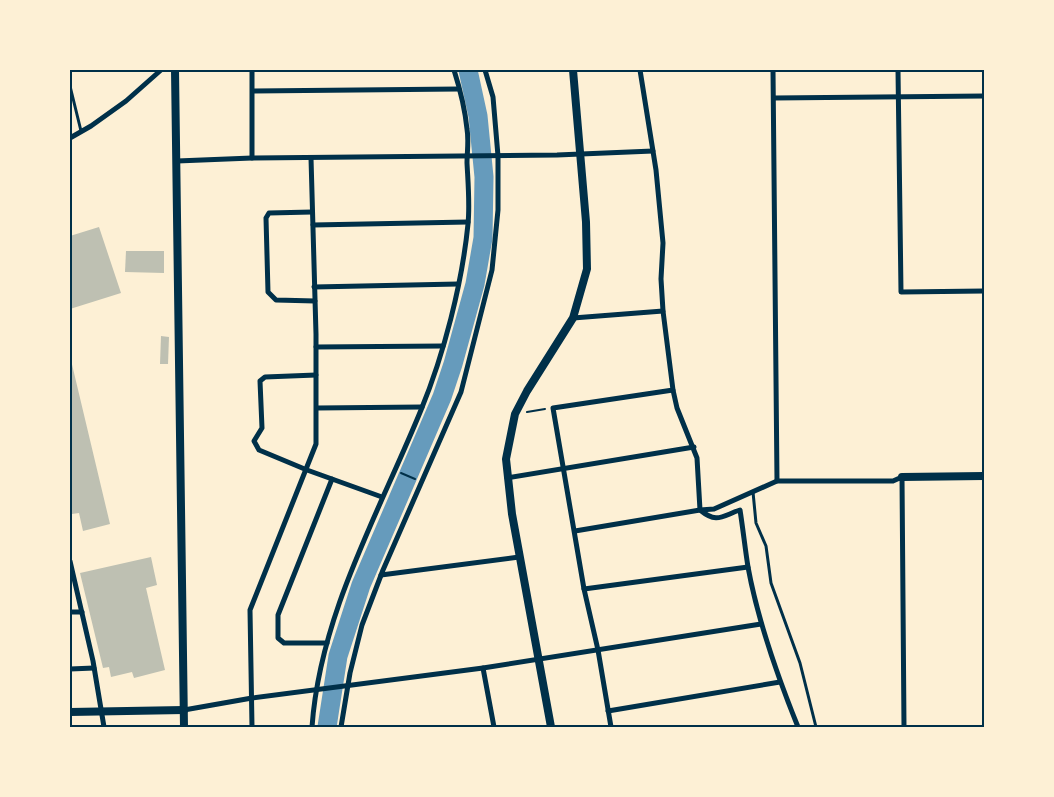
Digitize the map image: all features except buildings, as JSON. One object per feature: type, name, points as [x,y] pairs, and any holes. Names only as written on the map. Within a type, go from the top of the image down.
[{"type":"street","points":[[70,138],[126,101],[161,70]]},
{"type":"street","points":[[174,70],[177,161],[184,727]]},
{"type":"street","points":[[252,70],[252,158]]},
{"type":"street","points":[[312,727],[316,691],[327,643],[345,588],[382,497],[422,407],[443,346],[458,284],[468,222],[469,156],[468,129],[454,70]]},
{"type":"street","points":[[341,727],[347,686],[362,625],[381,575],[461,392],[492,270],[498,210],[496,156],[493,97],[484,70]]},
{"type":"street","points":[[551,727],[519,556],[507,478],[506,459],[507,446],[515,414],[527,391],[573,318],[586,269],[586,222],[573,70]]},
{"type":"street","points":[[640,70],[653,150],[664,243],[661,279],[673,390],[677,408],[697,458],[700,510],[709,517],[716,519],[740,510],[748,567],[761,624],[780,682],[798,727]]},
{"type":"street","points":[[773,70],[777,481]]},
{"type":"street","points":[[898,70],[901,292],[984,291]]},
{"type":"street","points":[[253,91],[460,89]]},
{"type":"street","points":[[774,98],[984,96]]},
{"type":"street","points":[[177,161],[252,158],[496,156],[653,150]]},
{"type":"street","points":[[252,727],[250,610],[316,444],[316,347],[311,158]]},
{"type":"street","points":[[312,212],[270,213],[266,218],[268,292],[276,300],[315,300]]},
{"type":"street","points":[[313,225],[468,222]]},
{"type":"street","points":[[314,287],[458,284]]},
{"type":"street","points":[[573,318],[663,311]]},
{"type":"street","points":[[316,347],[443,346]]},
{"type":"street","points":[[316,375],[265,377],[260,381],[262,428],[254,440],[259,450],[307,470],[382,497]]},
{"type":"street","points":[[611,727],[598,650],[584,589],[553,408],[673,390]]},
{"type":"street","points":[[317,408],[422,407]]},
{"type":"street","points":[[507,478],[694,448]]},
{"type":"street","points":[[575,531],[700,510],[714,510],[777,481],[893,481],[902,477],[984,476]]},
{"type":"street","points":[[902,477],[904,727]]},
{"type":"street","points":[[327,643],[284,643],[278,638],[278,614],[332,479]]},
{"type":"street","points":[[381,575],[519,556]]},
{"type":"street","points":[[70,561],[94,668],[104,727]]},
{"type":"street","points":[[584,589],[748,567]]},
{"type":"street","points":[[70,612],[82,612]]},
{"type":"street","points":[[70,712],[184,710],[252,698],[483,668],[761,624]]},
{"type":"street","points":[[70,669],[94,668]]},
{"type":"street","points":[[483,668],[494,727]]},
{"type":"street","points":[[608,711],[780,682]]},
{"type":"lane","points":[[70,86],[81,132]]},
{"type":"lane","points":[[753,492],[756,523],[766,546],[770,583],[800,663],[816,727]]},
{"type":"path","points":[[515,414],[553,408]]},
{"type":"path","points":[[399,472],[419,481]]},
{"type":"waterway","points":[[327,727],[338,656],[361,585],[442,397],[475,284],[483,238],[484,177],[478,116],[468,70]]}]
